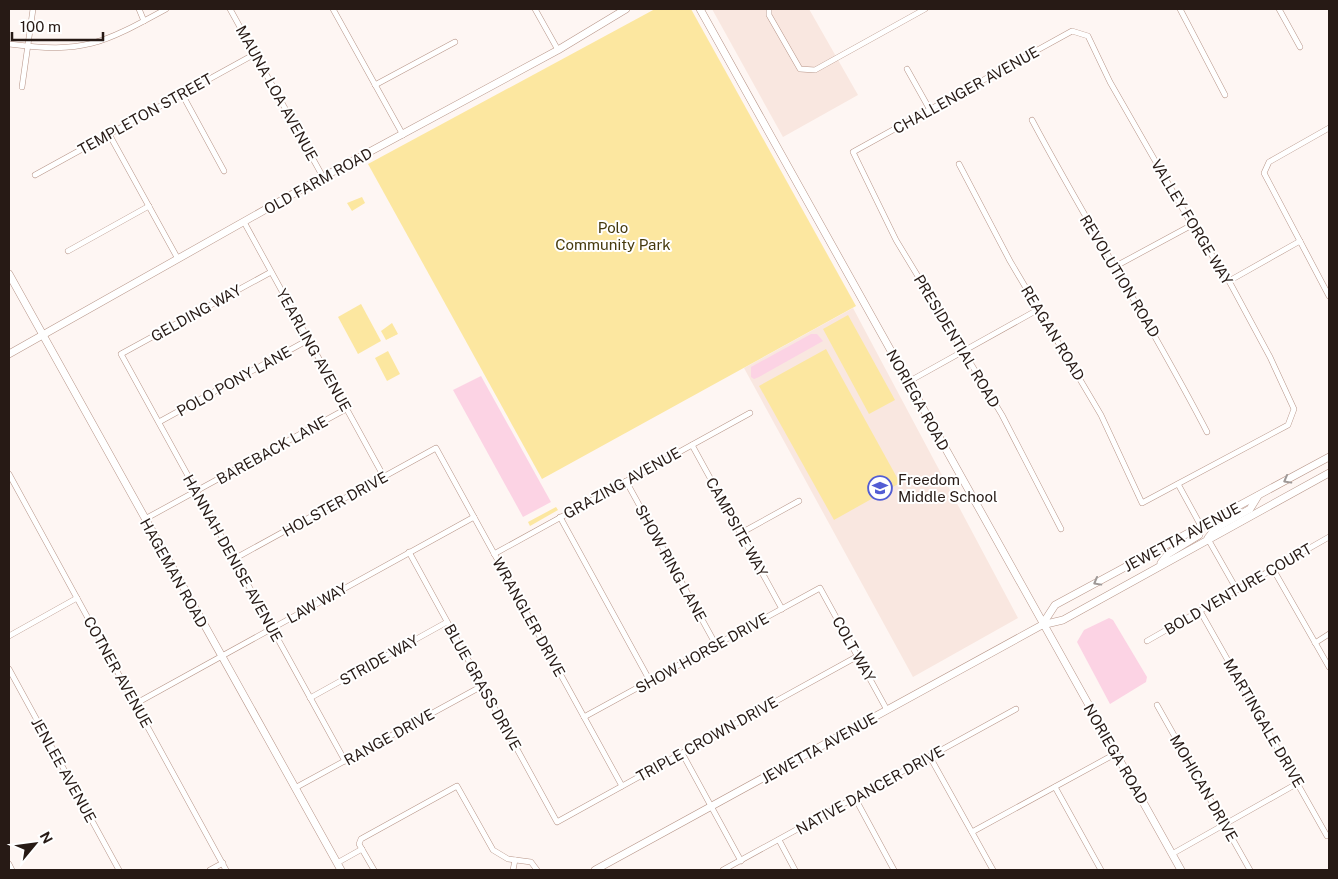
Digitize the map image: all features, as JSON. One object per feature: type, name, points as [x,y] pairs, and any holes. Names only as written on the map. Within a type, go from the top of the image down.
[{"type":"street","points":[[22,87],[33,9]]},
{"type":"street","points":[[139,9],[144,21]]},
{"type":"street","points":[[9,44],[63,49],[90,45],[117,36],[166,9]]},
{"type":"street","name":"MAUNA LOA AVENUE","points":[[230,9],[323,177]]},
{"type":"street","points":[[333,9],[403,135]]},
{"type":"street","points":[[535,9],[558,50]]},
{"type":"street","name":"OLD FARM ROAD","points":[[9,354],[323,177],[558,50],[626,9]]},
{"type":"street","name":"NORIEGA ROAD","points":[[700,9],[1042,625],[1182,870]]},
{"type":"street","points":[[769,9],[769,15],[800,70],[815,70],[925,9]]},
{"type":"street","points":[[1180,9],[1225,95]]},
{"type":"street","points":[[1279,9],[1300,47]]},
{"type":"street","name":"CHALLENGER AVENUE","points":[[853,152],[1072,31],[1080,33]]},
{"type":"street","name":"VALLEY FORGE WAY","points":[[1080,33],[1088,36],[1110,82],[1192,225],[1229,282],[1270,357],[1294,409],[1288,425],[1178,484]]},
{"type":"street","points":[[376,85],[455,42]]},
{"type":"street","name":"TEMPLETON STREET","points":[[34,175],[255,54]]},
{"type":"street","points":[[907,68],[930,110]]},
{"type":"street","points":[[182,94],[224,171]]},
{"type":"street","name":"REVOLUTION ROAD","points":[[1032,120],[1076,201],[1116,266],[1207,432]]},
{"type":"street","points":[[1329,128],[1269,162],[1264,173],[1329,296]]},
{"type":"street","points":[[109,134],[178,259]]},
{"type":"street","name":"PRESIDENTIAL ROAD","points":[[853,152],[896,240],[1026,458],[1061,530]]},
{"type":"street","name":"REAGAN ROAD","points":[[959,164],[991,227],[1101,415],[1142,503],[1178,484]]},
{"type":"street","points":[[68,251],[149,206]]},
{"type":"street","name":"YEARLING AVENUE","points":[[244,222],[384,477]]},
{"type":"street","points":[[1116,266],[1192,225]]},
{"type":"street","points":[[1229,282],[1300,241]]},
{"type":"street","name":"GELDING WAY","points":[[121,354],[271,272]]},
{"type":"street","name":"HAGEMAN ROAD","points":[[9,274],[220,657],[341,870]]},
{"type":"street","points":[[908,382],[1040,309]]},
{"type":"street","name":"POLO PONY LANE","points":[[159,422],[308,340]]},
{"type":"street","name":"HANNAH DENISE AVENUE","points":[[121,354],[345,761]]},
{"type":"street","name":"BAREBACK LANE","points":[[145,519],[346,409]]},
{"type":"street","name":"GRAZING AVENUE","points":[[494,554],[750,413]]},
{"type":"street","name":"CAMPSITE WAY","points":[[692,445],[782,609]]},
{"type":"street","name":"HOLSTER DRIVE","points":[[234,559],[436,448]]},
{"type":"street","name":"WRANGLER DRIVE","points":[[436,448],[622,786]]},
{"type":"street","name":"JEWETTA AVENUE","points":[[1042,625],[1055,605],[1329,457]]},
{"type":"street","name":"JEWETTA AVENUE","points":[[596,870],[1042,625],[1063,620],[1329,473]]},
{"type":"street","name":"COTNER AVENUE","points":[[9,474],[226,870]]},
{"type":"street","name":"SHOW RING LANE","points":[[626,481],[716,645]]},
{"type":"street","points":[[1157,567],[1168,554],[1199,535],[1201,526],[1178,484]]},
{"type":"street","points":[[1237,590],[1208,539],[1216,528],[1250,509],[1258,496]]},
{"type":"street","points":[[741,533],[799,501]]},
{"type":"street","name":"LAW WAY","points":[[135,704],[474,517]]},
{"type":"street","points":[[560,517],[650,681]]},
{"type":"street","name":"BOLD VENTURE COURT","points":[[1147,641],[1329,537]]},
{"type":"street","name":"BLUE GRASS DRIVE","points":[[409,552],[557,822]]},
{"type":"street","points":[[1274,569],[1329,668]]},
{"type":"street","name":"SHOW HORSE DRIVE","points":[[584,718],[820,588]]},
{"type":"street","name":"COLT WAY","points":[[820,588],[887,710]]},
{"type":"street","points":[[9,636],[77,598]]},
{"type":"street","name":"MARTINGALE DRIVE","points":[[1200,611],[1328,836]]},
{"type":"street","name":"STRIDE WAY","points":[[310,698],[447,622]]},
{"type":"street","points":[[1315,642],[1329,634]]},
{"type":"street","name":"TRIPLE CROWN DRIVE","points":[[557,822],[858,656]]},
{"type":"street","name":"JENLEE AVENUE","points":[[9,669],[120,870]]},
{"type":"street","name":"RANGE DRIVE","points":[[295,788],[482,686]]},
{"type":"street","name":"MOHICAN DRIVE","points":[[1157,705],[1250,870]]},
{"type":"street","name":"NATIVE DANCER DRIVE","points":[[723,870],[1016,710]]},
{"type":"street","points":[[682,753],[741,861]]},
{"type":"street","points":[[972,832],[1115,754]]},
{"type":"street","points":[[930,756],[993,870]]},
{"type":"street","points":[[1172,854],[1298,783]]},
{"type":"street","points":[[374,870],[359,844],[361,839],[456,786],[488,844],[501,856],[531,862],[537,870]]},
{"type":"street","points":[[1055,787],[1101,870]]},
{"type":"street","points":[[854,798],[894,870]]},
{"type":"street","points":[[779,840],[796,870]]},
{"type":"street","points":[[337,863],[362,849]]},
{"type":"street","points":[[513,870],[515,860]]},
{"type":"street","points":[[210,870],[223,863]]},
{"type":"street","points":[[9,864],[12,870]]},
{"type":"shaded area","points":[[712,9],[809,9],[858,95],[783,137]]},
{"type":"shaded area","name":"Freedom Middle School","points":[[853,308],[1018,618],[913,677],[744,368]]},
{"type":"shaded area","points":[[811,334],[817,334],[823,341],[759,377],[754,379],[751,377],[751,367]]},
{"type":"shaded area","points":[[481,376],[551,502],[523,517],[453,390]]},
{"type":"shaded area","points":[[1109,618],[1113,620],[1147,677],[1146,682],[1110,704],[1077,642],[1084,630]]},
{"type":"green space","name":"Polo Community Park","points":[[655,9],[691,9],[856,306],[542,479],[368,164]]},
{"type":"green space","points":[[362,197],[365,203],[352,211],[347,203]]},
{"type":"green space","points":[[361,304],[381,341],[358,354],[338,317]]},
{"type":"green space","points":[[848,315],[895,400],[869,414],[823,329]]},
{"type":"green space","points":[[392,323],[398,334],[386,340],[381,331]]},
{"type":"green space","points":[[826,349],[900,483],[834,520],[759,386]]},
{"type":"green space","points":[[388,351],[400,374],[387,381],[375,358]]},
{"type":"green space","points":[[556,507],[558,510],[530,526],[528,522]]},
{"type":"place","name":"Freedom Middle School","points":[[880,488]]}]
